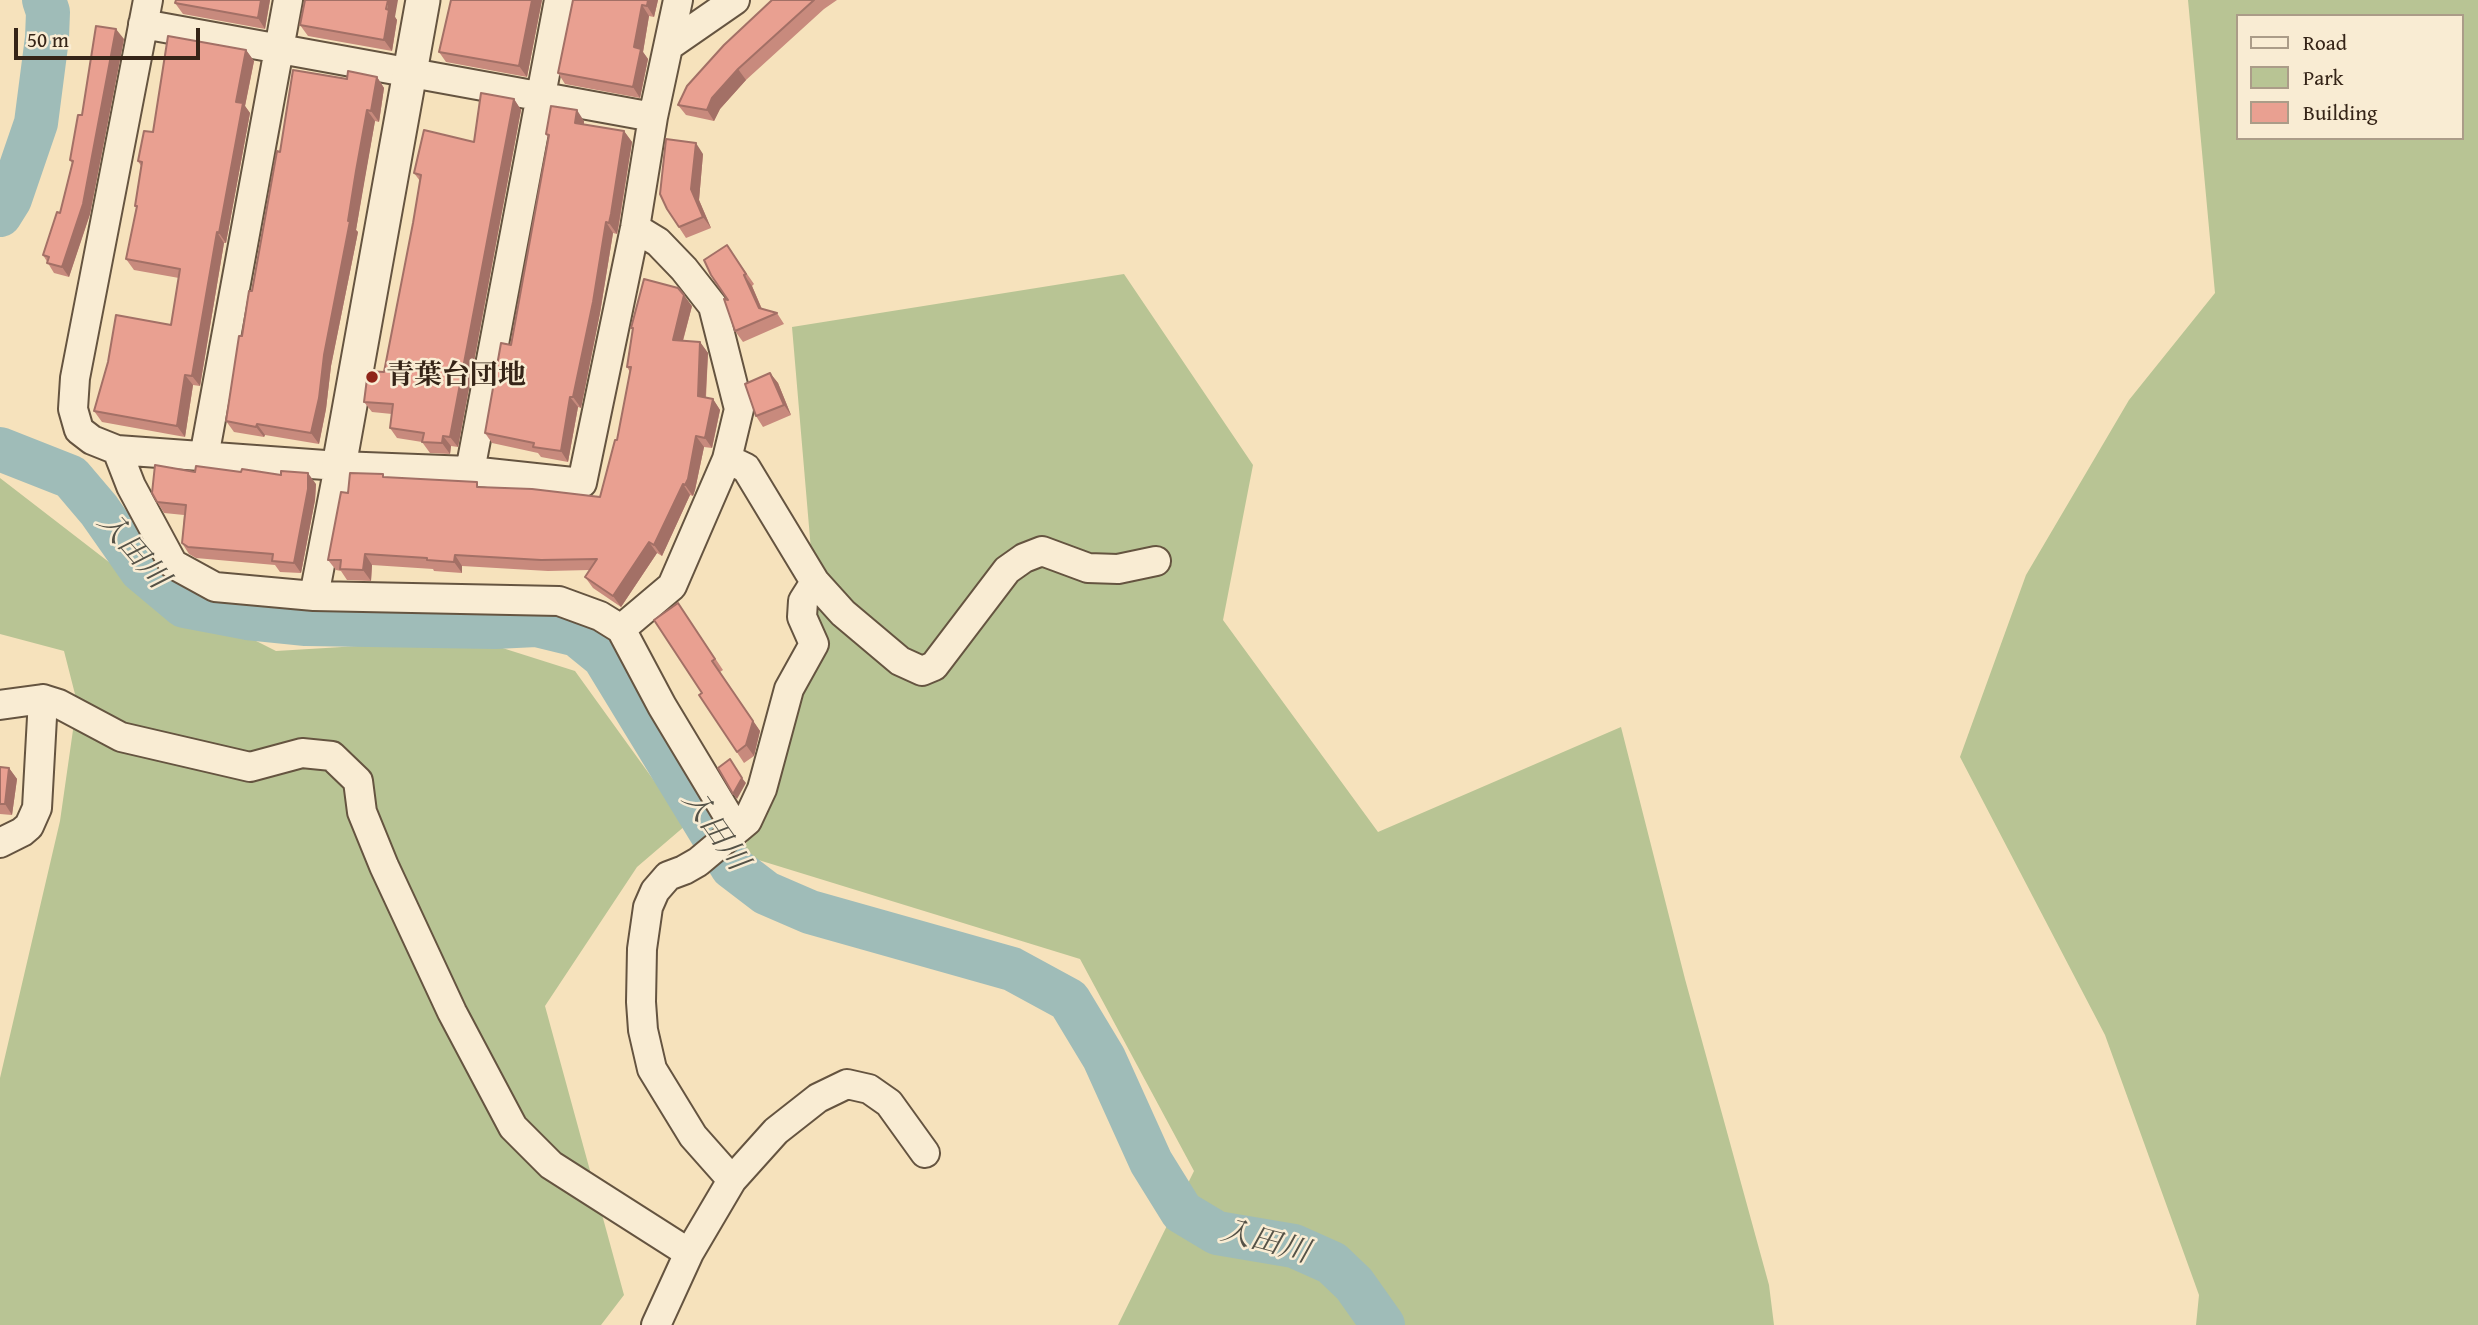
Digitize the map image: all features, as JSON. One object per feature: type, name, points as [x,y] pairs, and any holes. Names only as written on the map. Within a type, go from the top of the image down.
[{"type":"street","points":[[204,457],[288,0]]},
{"type":"street","points":[[314,596],[423,0]]},
{"type":"street","points":[[470,471],[559,0]]},
{"type":"street","points":[[653,117],[278,50],[146,12],[75,378],[73,410],[79,430],[92,440],[117,450],[339,466],[470,471],[582,483],[635,228],[653,117],[678,0]]},
{"type":"street","points":[[670,44],[735,0]]},
{"type":"street","points":[[621,629],[672,586],[727,459],[739,409],[713,306],[684,269],[658,242],[635,228]]},
{"type":"street","points":[[117,450],[131,486],[173,564],[215,587],[314,596],[559,601],[600,616],[621,629],[662,706],[735,830]]},
{"type":"street","points":[[727,459],[746,468],[815,582],[843,613],[900,661],[922,671],[934,666],[1007,570],[1024,558],[1042,551],[1088,568],[1118,569],[1156,561]]},
{"type":"street","points":[[732,1180],[693,1136],[652,1069],[643,1030],[642,949],[648,907],[655,891],[668,876],[698,862],[747,821],[762,789],[789,689],[814,644],[802,617],[803,601],[815,582]]},
{"type":"street","points":[[0,843],[29,826],[37,808],[43,699]]},
{"type":"street","points":[[0,705],[43,699],[59,704],[121,737],[250,767],[302,753],[332,756],[358,781],[362,812],[384,866],[452,1012],[513,1127],[551,1165],[689,1253]]},
{"type":"street","points":[[656,1325],[689,1253],[732,1180],[776,1131],[818,1098],[847,1084],[869,1089],[889,1104],[925,1153]]},
{"type":"green space","points":[[2188,0],[2478,0],[2478,1325],[2196,1325],[2199,1295],[2105,1035],[1960,757],[2026,575],[2129,400],[2215,293]]},
{"type":"green space","points":[[1124,274],[1253,465],[1223,620],[1378,832],[1621,727],[1685,979],[1769,1285],[1774,1325],[1118,1325],[1194,1171],[1080,959],[739,854],[759,824],[819,644],[792,327]]},
{"type":"green space","points":[[0,478],[127,576],[276,651],[474,639],[575,671],[686,825],[637,867],[545,1006],[624,1295],[601,1325],[0,1325],[0,1078],[60,821],[77,702],[64,651],[0,634]]},
{"type":"building","points":[[176,0],[261,0],[258,18],[175,3]]},
{"type":"building","points":[[305,0],[388,0],[384,40],[300,25]]},
{"type":"building","points":[[451,0],[532,0],[519,66],[439,52]]},
{"type":"building","points":[[573,0],[648,0],[647,6],[642,5],[634,47],[641,49],[633,87],[558,73]]},
{"type":"building","points":[[772,0],[814,0],[738,69],[712,98],[707,110],[678,105],[687,86],[724,45]]},
{"type":"building","points":[[96,26],[116,29],[83,204],[62,267],[47,263],[49,257],[43,255],[57,212],[60,213],[73,161],[70,160],[78,115],[82,115]]},
{"type":"building","points":[[168,36],[246,50],[236,102],[243,103],[192,376],[185,375],[177,426],[94,411],[108,362],[116,315],[171,325],[180,269],[126,259],[137,206],[142,162],[138,161],[144,131],[153,132]]},
{"type":"building","points":[[293,70],[347,79],[348,71],[377,77],[371,111],[367,110],[350,221],[311,433],[226,421],[239,336],[242,336],[249,291],[252,291],[277,151],[280,152]]},
{"type":"building","points":[[481,93],[514,99],[450,437],[443,436],[442,443],[422,442],[424,433],[390,428],[393,404],[364,402],[368,371],[384,372],[421,175],[414,173],[424,130],[474,142]]},
{"type":"building","points":[[551,106],[577,110],[575,123],[624,131],[611,214],[609,223],[606,222],[593,302],[573,397],[570,397],[561,451],[533,447],[534,443],[485,433],[501,343],[511,345],[549,135],[546,134]]},
{"type":"building","points":[[666,139],[696,143],[691,189],[703,217],[679,227],[660,194]]},
{"type":"building","points":[[727,245],[746,274],[744,275],[759,308],[777,313],[735,331],[724,299],[728,300],[704,260]]},
{"type":"building","points":[[644,279],[678,288],[684,295],[673,340],[700,342],[698,396],[713,399],[705,438],[696,436],[685,485],[683,484],[654,545],[649,542],[613,596],[585,577],[597,559],[541,560],[455,555],[454,562],[365,554],[363,570],[340,569],[341,560],[328,560],[341,492],[348,493],[350,473],[477,482],[477,487],[532,489],[600,497],[617,440],[631,367],[627,367],[631,328]]},
{"type":"building","points":[[770,373],[784,405],[756,416],[745,384]]},
{"type":"building","points":[[155,465],[195,472],[196,466],[281,475],[281,471],[308,473],[308,489],[294,563],[272,561],[273,554],[188,547],[182,543],[186,505],[157,502],[152,493]]},
{"type":"building","points":[[678,603],[715,659],[712,661],[753,721],[746,745],[737,752],[654,620]]},
{"type":"building","points":[[730,759],[742,778],[733,794],[718,768]]},
{"type":"building","points":[[0,767],[9,768],[5,804],[0,804]]},
{"type":"waterway","name":"入田川","points":[[0,215],[10,199],[36,123],[47,38],[48,12],[44,0]]},
{"type":"waterway","name":"入田川","points":[[0,449],[71,477],[99,510],[141,570],[184,606],[247,618],[306,624],[495,627],[536,625],[577,635],[604,657],[732,867],[766,893],[810,912],[1012,969],[1069,1000],[1104,1058],[1151,1162],[1182,1212],[1217,1233],[1294,1246],[1332,1263],[1354,1284],[1383,1325]]},
{"type":"place","name":"青葉台団地","points":[[372,377]]}]
